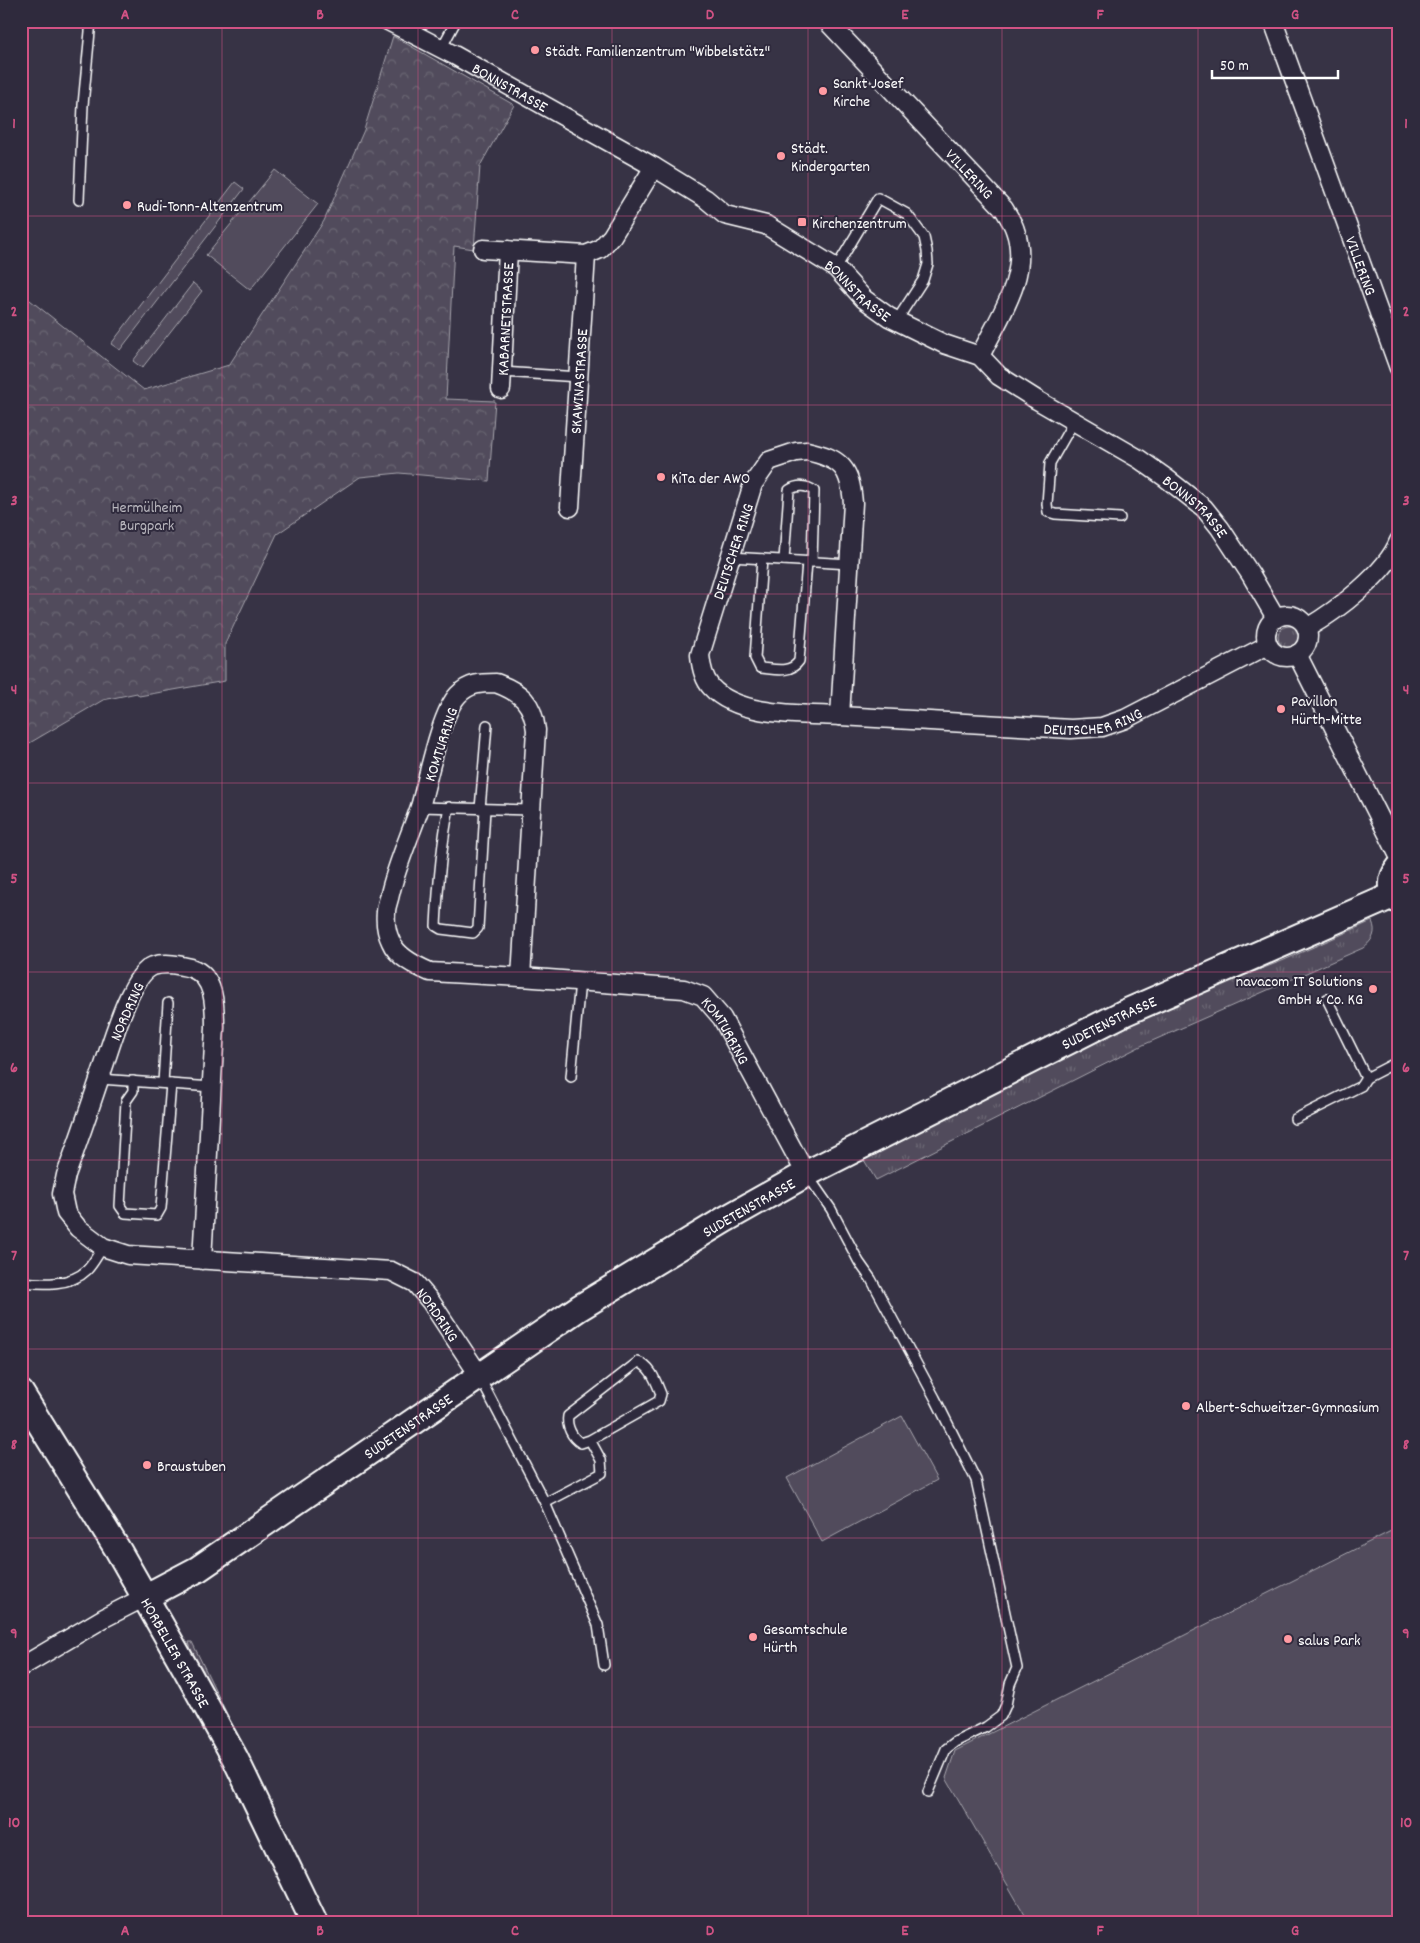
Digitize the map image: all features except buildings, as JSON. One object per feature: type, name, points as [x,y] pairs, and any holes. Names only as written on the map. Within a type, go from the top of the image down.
[{"type":"street","name":"BONNSTRASSE","points":[[388,21],[654,167],[706,199],[726,215],[766,225],[836,268],[864,299],[897,320],[944,344],[980,356],[999,376],[1139,459],[1204,508],[1246,567],[1276,618]]},
{"type":"street","name":"VILLERING","points":[[827,21],[1004,209],[1015,229],[1020,250],[1020,265],[1014,286],[980,356]]},
{"type":"street","name":"VILLERING","points":[[1273,21],[1399,368]]},
{"type":"street","points":[[483,249],[586,255],[600,249],[612,236],[654,167]]},
{"type":"street","name":"KABARNETSTRASSE","points":[[501,381],[508,250]]},
{"type":"street","name":"SKAWINASTRASSE","points":[[570,507],[586,255]]},
{"type":"street","name":"DEUTSCHER RING","points":[[840,716],[853,503],[851,481],[841,465],[821,454],[807,451],[796,452],[769,461],[753,484],[700,655],[702,673],[711,687],[727,699],[745,707],[840,716],[1072,729],[1102,727],[1124,719],[1268,644]]},
{"type":"street","points":[[1307,628],[1346,603],[1380,569],[1398,546]]},
{"type":"street","points":[[1285,615],[1294,616],[1302,620],[1307,628],[1307,643],[1303,650],[1297,654],[1282,656],[1274,652],[1268,644],[1266,637],[1268,628],[1276,618],[1285,615]]},
{"type":"street","points":[[1297,654],[1399,856]]},
{"type":"street","name":"KOMTURRING","points":[[521,977],[536,730],[534,715],[527,703],[514,690],[496,683],[476,684],[465,689],[456,697],[443,724],[420,807],[394,877],[386,911],[391,944],[400,955],[430,972],[684,989],[703,996],[722,1018],[806,1174]]},
{"type":"street","points":[[1396,898],[1392,883],[1393,877],[1399,868]]},
{"type":"street","name":"SUDETENSTRASSE","points":[[145,1597],[198,1569],[579,1308],[724,1220],[806,1174],[1124,1013],[1396,898]]},
{"type":"street","name":"NORDRING","points":[[202,1260],[215,1005],[211,988],[198,971],[176,964],[152,966],[139,978],[121,1015],[66,1174],[62,1194],[66,1213],[78,1228],[103,1247],[128,1255],[202,1260],[391,1271],[415,1283],[431,1302],[479,1376]]},
{"type":"street","name":"HORBELLER STRASSE","points":[[21,1393],[145,1597],[234,1758],[314,1922]]},
{"type":"street","points":[[21,1667],[104,1618],[145,1597]]},
{"type":"lane","points":[[79,200],[83,105],[91,21]]},
{"type":"lane","points":[[441,49],[456,21]]},
{"type":"lane","points":[[836,268],[878,198],[907,214],[924,237],[928,264],[923,280],[897,320]]},
{"type":"lane","points":[[501,381],[579,377]]},
{"type":"lane","points":[[1074,421],[1050,463],[1048,512],[1120,518]]},
{"type":"lane","points":[[762,559],[755,658],[760,668],[788,670],[795,667],[799,661],[814,491],[810,488],[795,487],[790,490],[784,560]]},
{"type":"lane","points":[[730,557],[850,564]]},
{"type":"lane","points":[[449,807],[442,844],[436,926],[441,929],[473,933],[478,928],[487,724]]},
{"type":"lane","points":[[420,807],[531,810]]},
{"type":"lane","points":[[571,1078],[580,981]]},
{"type":"lane","points":[[1327,999],[1366,1078]]},
{"type":"lane","points":[[133,1081],[133,1091],[126,1101],[120,1206],[125,1213],[157,1215],[161,1208],[167,1084],[168,1003]]},
{"type":"lane","points":[[1295,1119],[1362,1086],[1366,1078],[1399,1061]]},
{"type":"lane","points":[[100,1079],[212,1087]]},
{"type":"lane","points":[[806,1174],[831,1209],[859,1262],[871,1279],[935,1398],[976,1480],[1014,1651],[1017,1668],[1010,1684],[1006,1705],[1001,1716],[986,1727],[955,1742],[946,1749],[928,1792]]},
{"type":"lane","points":[[22,1282],[40,1284],[68,1281],[86,1271],[103,1247]]},
{"type":"lane","points":[[638,1362],[648,1368],[661,1394],[659,1401],[590,1440],[581,1443],[576,1440],[567,1424],[568,1416],[638,1362]]},
{"type":"lane","points":[[479,1376],[545,1503],[598,1625],[604,1665]]},
{"type":"lane","points":[[545,1503],[602,1473],[601,1460],[590,1440]]},
{"type":"green space","name":"Hermülheim Burgpark","points":[[393,36],[514,105],[480,166],[474,249],[454,246],[446,399],[495,401],[489,481],[399,473],[360,477],[277,534],[225,644],[225,681],[139,696],[137,693],[103,700],[21,748],[21,293],[144,390],[229,365],[324,221],[364,130]]},
{"type":"green space","points":[[275,170],[318,204],[250,290],[206,255]]},
{"type":"green space","points":[[235,182],[244,189],[120,350],[111,344]]},
{"type":"green space","points":[[193,283],[202,291],[142,368],[133,361]]},
{"type":"green space","points":[[1289,626],[1297,629],[1300,637],[1297,645],[1289,648],[1281,645],[1278,637],[1281,629]]},
{"type":"green space","points":[[1372,921],[1373,936],[1363,948],[1143,1045],[876,1180],[861,1155],[1141,1015],[1282,961]]},
{"type":"green space","points":[[902,1416],[937,1480],[822,1542],[787,1478]]},
{"type":"green space","name":"salus Park","points":[[1399,1527],[1399,1922],[1029,1922],[946,1778],[955,1751]]},
{"type":"green space","points":[[189,1642],[192,1642],[328,1922],[323,1922],[191,1650]]},
{"type":"place","name":"Städt. Familienzentrum \"Wibbelstätz\"","points":[[535,50]]},
{"type":"place","name":"Sankt Josef Kirche","points":[[823,91]]},
{"type":"place","name":"Städt. Kindergarten","points":[[781,156]]},
{"type":"place","name":"Rudi-Tonn-Altenzentrum","points":[[127,205]]},
{"type":"place","name":"Kirchenzentrum","points":[[802,222]]},
{"type":"place","name":"KiTa der AWO","points":[[661,477]]},
{"type":"place","name":"Pavillon Hürth-Mitte","points":[[1281,709]]},
{"type":"place","name":"navacom IT Solutions GmbH & Co. KG","points":[[1373,989]]},
{"type":"place","name":"Albert-Schweitzer-Gymnasium","points":[[1186,1406]]},
{"type":"place","name":"Braustuben","points":[[147,1465]]},
{"type":"place","name":"Gesamtschule Hürth","points":[[753,1637]]},
{"type":"place","name":"salus Park","points":[[1288,1639]]}]
